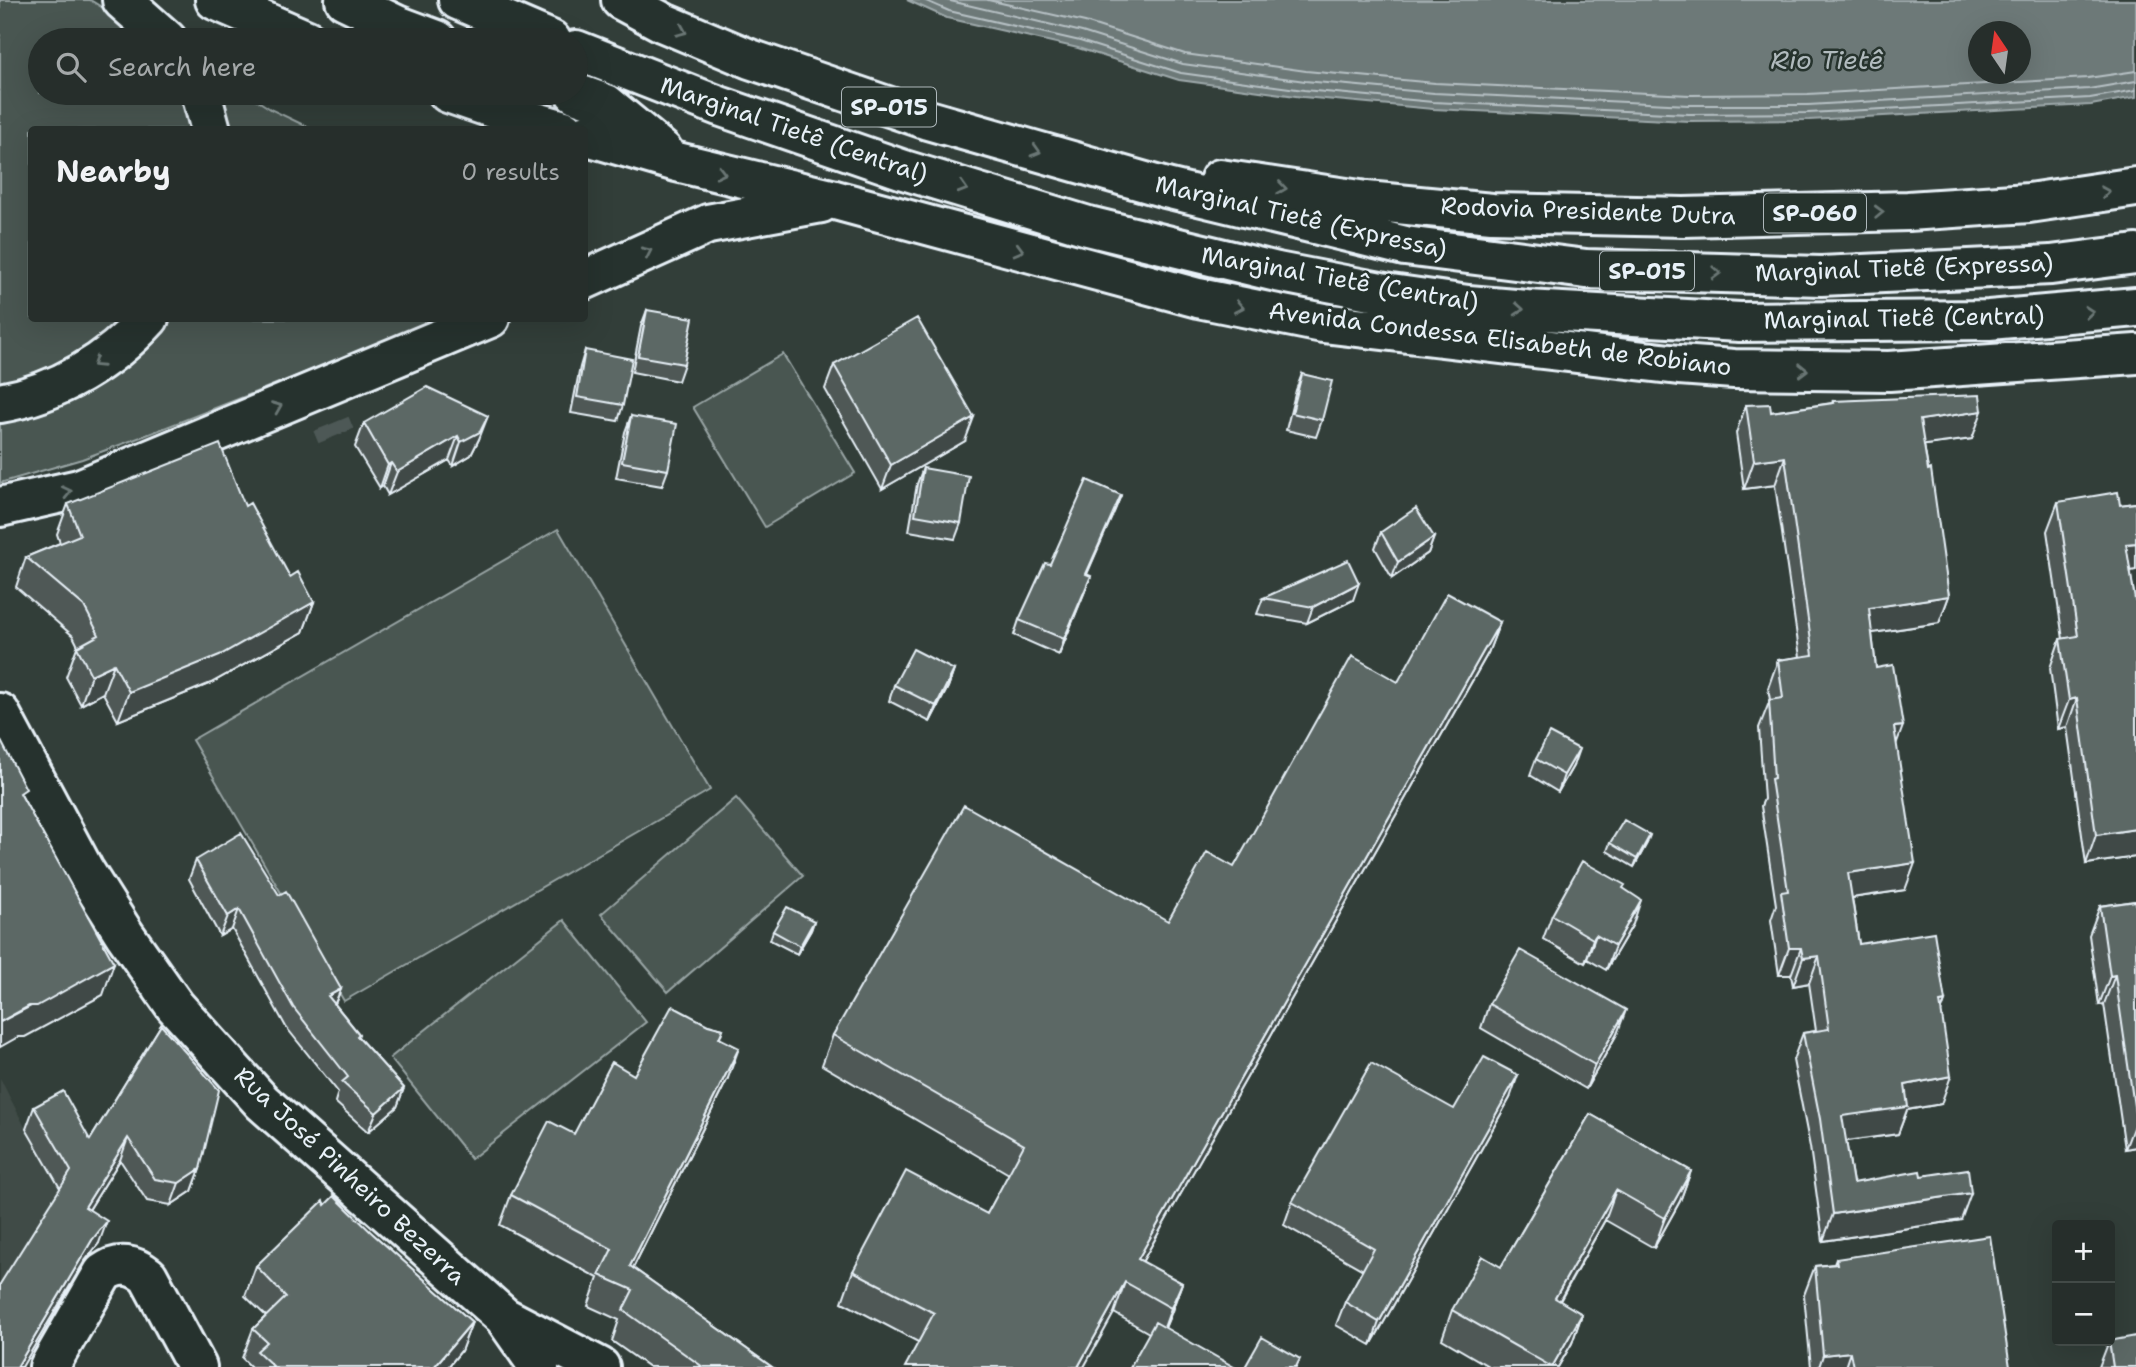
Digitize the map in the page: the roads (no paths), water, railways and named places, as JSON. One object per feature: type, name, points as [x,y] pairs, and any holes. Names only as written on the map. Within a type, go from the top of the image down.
[{"type":"main road","points":[[122,0],[154,28]]},
{"type":"main road","points":[[215,0],[279,28]]},
{"type":"main road","points":[[345,0],[405,28]]},
{"type":"main road","points":[[458,0],[523,28]]},
{"type":"main road","name":"Marginal Tietê (Expressa)","points":[[621,0],[664,23],[750,59],[928,120],[1166,188],[1405,246],[1586,269],[1821,276],[2051,265],[2136,254]]},
{"type":"main road","name":"Marginal Tietê (Central)","points":[[588,55],[719,106],[904,170],[1088,226],[1277,272],[1391,293],[1468,305],[1740,322],[1989,320],[2136,307]]},
{"type":"main road","points":[[588,98],[606,104],[677,162]]},
{"type":"main road","points":[[204,105],[210,126]]},
{"type":"main road","points":[[483,105],[550,126]]},
{"type":"main road","name":"Avenida Condessa Elisabeth de Robiano","points":[[588,136],[677,162],[835,200],[1198,298],[1350,327],[1734,369],[1889,371],[2136,354]]},
{"type":"main road","name":"Rodovia Presidente Dutra","points":[[1166,188],[1220,179],[1366,201],[1492,213],[1685,217],[1908,211],[2029,203],[2136,187]]},
{"type":"main road","points":[[588,277],[708,224],[835,200]]},
{"type":"main road","points":[[0,403],[26,399],[72,379],[116,351],[145,322]]},
{"type":"main road","points":[[0,507],[79,489],[480,322]]},
{"type":"main road","name":"Rua José Pinheiro Bezerra","points":[[0,713],[84,870],[175,1006],[262,1102],[504,1317],[539,1367]]},
{"type":"main road","points":[[49,1367],[103,1273],[115,1266],[128,1265],[148,1276],[197,1367]]},
{"type":"main road","name":"Rua José Pinheiro Bezerra","points":[[504,1317],[600,1367]]},
{"type":"water","name":"Rio Tietê","points":[[907,0],[2136,0],[2136,97],[2091,105],[1809,120],[1689,121],[1433,109],[1303,97],[1179,80],[1078,48],[947,18]]},
{"type":"tunnel","points":[[331,424],[336,436]]}]
